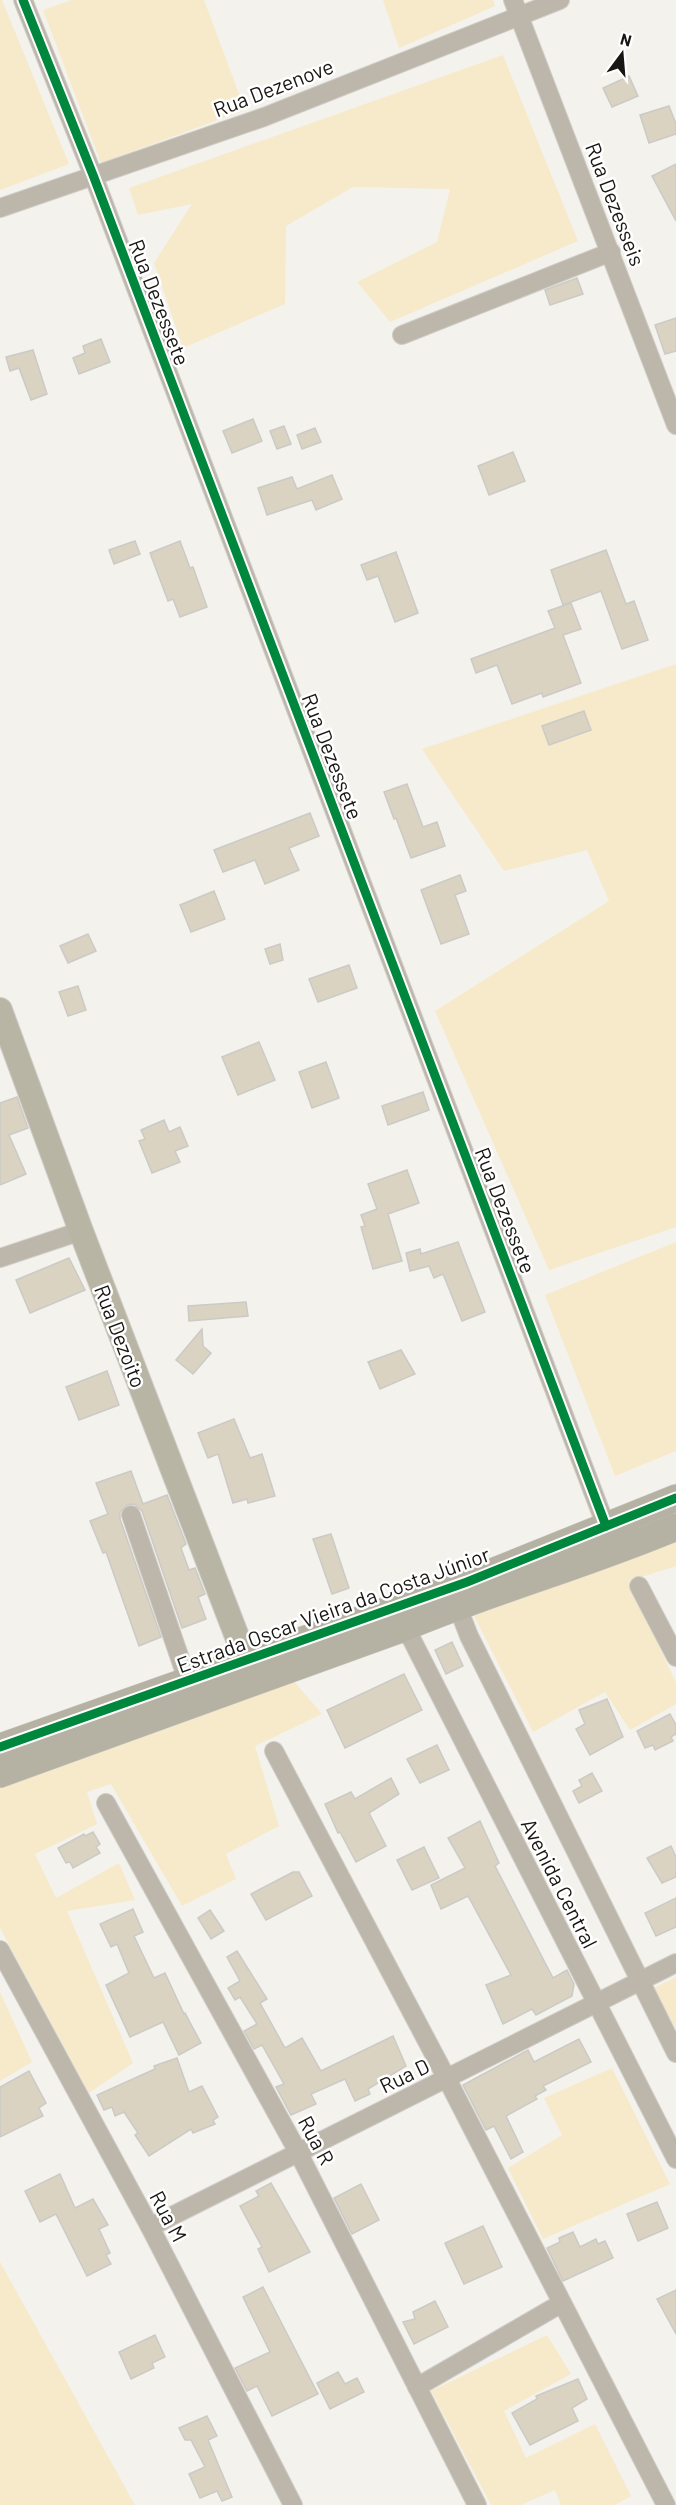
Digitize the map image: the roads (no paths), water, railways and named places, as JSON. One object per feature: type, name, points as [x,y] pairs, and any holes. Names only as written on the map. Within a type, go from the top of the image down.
[{"type":"main road","name":"Rua Dezoito","points":[[0,1011],[81,1231],[246,1659]]},
{"type":"main road","name":"Estrada Oscar Vieira da Costa Júnior","points":[[0,1747],[187,1679],[425,1597],[676,1498]]},
{"type":"main road","name":"Estrada Oscar Vieira da Costa Júnior","points":[[0,1774],[401,1629],[457,1605],[623,1550],[676,1527]]},
{"type":"street","name":"Rua Dezessete","points":[[23,0],[93,175],[606,1526]]},
{"type":"street","name":"Rua Dezenove","points":[[0,208],[264,117],[515,8],[560,0]]},
{"type":"street","name":"Rua Dezesseis","points":[[515,8],[676,425]]},
{"type":"street","points":[[402,335],[611,252]]},
{"type":"street","points":[[0,1258],[81,1231]]},
{"type":"street","points":[[131,1515],[178,1646],[187,1679]]},
{"type":"street","points":[[639,1586],[676,1657]]},
{"type":"street","name":"Avenida Central","points":[[457,1605],[474,1647],[676,2053]]},
{"type":"street","name":"Avenida Central","points":[[401,1629],[411,1638],[676,2159]]},
{"type":"street","points":[[274,1751],[447,2079],[666,2505]]},
{"type":"street","name":"Rua R","points":[[106,1803],[298,2152],[477,2505]]},
{"type":"street","name":"Rua M","points":[[0,1950],[150,2227],[293,2505]]},
{"type":"street","name":"Rua D","points":[[150,2227],[676,1963]]},
{"type":"street","points":[[417,2387],[562,2303]]}]
